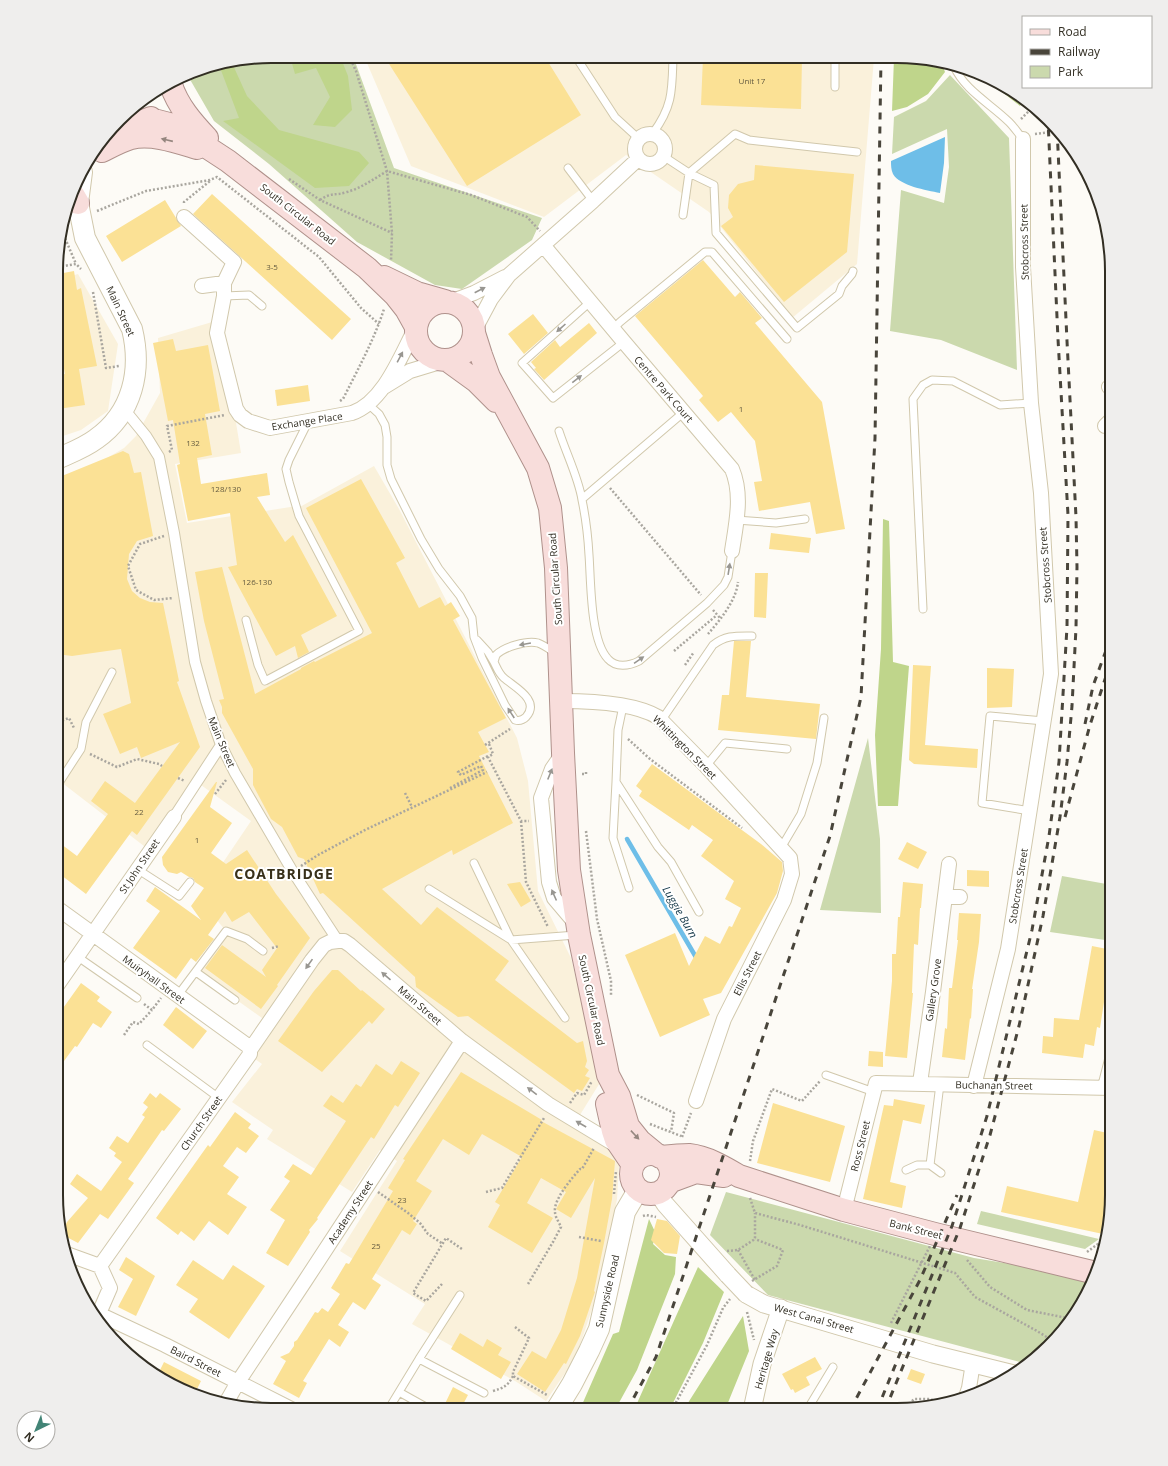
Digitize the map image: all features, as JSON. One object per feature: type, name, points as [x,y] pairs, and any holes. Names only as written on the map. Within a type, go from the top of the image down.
[{"type":"main road","name":"South Circular Road","points":[[171,89],[175,97],[192,122],[223,157]]},
{"type":"main road","points":[[134,123],[161,110],[169,90]]},
{"type":"main road","name":"South Circular Road","points":[[134,123],[173,125],[223,157],[368,268],[395,295],[406,309],[416,327]]},
{"type":"main road","name":"Main Street","points":[[95,161],[116,134],[134,123]]},
{"type":"main road","points":[[102,151],[120,142],[133,138],[146,137],[162,139],[223,157]]},
{"type":"main road","name":"Main Street","points":[[78,194],[82,228],[85,238],[132,328],[136,345],[136,364],[132,391],[124,409]]},
{"type":"main road","name":"South Circular Road","points":[[368,268],[417,293],[448,302]]},
{"type":"main road","points":[[448,302],[459,305],[467,311],[472,319],[475,331],[474,339],[466,352],[458,357],[445,360],[434,358],[425,353],[419,345],[416,336],[416,327],[424,310],[432,304],[448,302]]},
{"type":"main road","name":"South Circular Road","points":[[475,331],[489,376],[538,468],[550,508],[556,568],[563,753],[570,870],[578,930],[608,1075],[607,1100],[613,1131],[624,1159]]},
{"type":"main road","name":"South Circular Road","points":[[445,360],[476,381],[509,415]]},
{"type":"main road","points":[[63,457],[96,439],[105,432],[124,409]]},
{"type":"main road","name":"South Circular Road","points":[[608,1075],[619,1096],[628,1126],[640,1140],[669,1166],[671,1174],[655,1188]]},
{"type":"main road","name":"Bank Street","points":[[624,1159],[637,1160],[646,1155],[697,1156],[723,1167],[744,1170],[844,1210],[935,1234],[1090,1272]]},
{"type":"main road","points":[[624,1159],[632,1182],[655,1188]]},
{"type":"main road","name":"Bank Street","points":[[655,1188],[696,1172],[721,1176],[744,1170]]},
{"type":"main road","name":"Sunnyside Road","points":[[560,1403],[589,1351],[599,1329],[612,1247],[625,1212],[655,1188]]},
{"type":"street","points":[[646,134],[658,136],[664,142],[664,156],[657,163],[645,164],[638,159],[635,154],[634,148],[638,138],[646,134]]},
{"type":"street","name":"Stobcross Street","points":[[974,1086],[1008,949],[1052,674],[1041,492],[1031,403],[1023,267],[1023,139]]},
{"type":"street","points":[[475,331],[491,299],[509,275],[542,238],[593,201],[638,159]]},
{"type":"street","name":"Exchange Place","points":[[184,216],[234,262],[224,289],[217,333],[236,409],[240,415],[248,421],[270,428],[352,413],[361,410],[383,388],[410,371],[445,360]]},
{"type":"street","name":"Centre Park Court","points":[[542,238],[590,302],[732,469],[735,475],[738,493],[732,551]]},
{"type":"street","points":[[448,302],[474,293],[509,275]]},
{"type":"street","points":[[202,286],[224,289]]},
{"type":"street","name":"Exchange Place","points":[[383,388],[416,327]]},
{"type":"street","name":"Main Street","points":[[124,409],[146,436],[159,457],[174,533],[195,662],[206,701],[221,744],[235,773],[293,872],[338,941],[344,941],[350,945],[462,1041],[624,1159]]},
{"type":"street","name":"Whittington Street","points":[[562,701],[603,703],[651,713],[706,766],[781,848]]},
{"type":"street","name":"St John Street","points":[[63,977],[174,816],[221,744]]},
{"type":"street","name":"South Circular Road","points":[[563,753],[552,769],[542,798],[549,882],[554,898],[578,930]]},
{"type":"street","name":"Ellis Street","points":[[696,1102],[724,1019],[784,900],[790,885],[792,867],[790,858],[781,848]]},
{"type":"street","name":"Gallery Grove","points":[[920,1083],[946,897],[949,864]]},
{"type":"street","points":[[946,897],[960,897]]},
{"type":"street","name":"Muiryhall Street","points":[[63,912],[248,1046],[250,1050]]},
{"type":"street","name":"Church Street","points":[[100,1266],[250,1054],[250,1050],[312,960],[324,945],[330,942],[338,941]]},
{"type":"street","name":"Academy Street","points":[[229,1398],[462,1041]]},
{"type":"street","name":"Buchanan Street","points":[[875,1088],[920,1083],[974,1086],[1105,1088]]},
{"type":"street","name":"Ross Street","points":[[844,1210],[875,1088]]},
{"type":"street","name":"West Canal Street","points":[[655,1188],[665,1204],[742,1292],[764,1304],[933,1354],[1006,1372]]},
{"type":"street","points":[[72,1256],[100,1266],[110,1288],[100,1312]]},
{"type":"street","name":"Heritage Way","points":[[754,1403],[762,1364],[781,1308]]},
{"type":"street","name":"Baird Street","points":[[105,1319],[279,1403]]},
{"type":"street","points":[[968,1390],[973,1363]]},
{"type":"lane","points":[[580,63],[615,117],[638,138]]},
{"type":"lane","points":[[653,134],[663,119],[671,95],[673,63]]},
{"type":"lane","points":[[835,63],[835,87]]},
{"type":"lane","points":[[957,72],[978,96],[1009,122],[1023,139]]},
{"type":"lane","points":[[682,215],[689,173],[735,134],[749,140],[857,152]]},
{"type":"lane","points":[[664,156],[689,173],[714,185],[716,233],[797,328],[839,294],[842,286],[852,274],[852,271]]},
{"type":"lane","points":[[568,168],[593,201]]},
{"type":"lane","points":[[613,329],[704,252],[712,252],[787,339]]},
{"type":"lane","points":[[224,289],[249,295],[262,306]]},
{"type":"lane","points":[[590,302],[522,363],[553,398],[624,342]]},
{"type":"lane","points":[[923,609],[913,399],[923,385],[932,380],[953,380],[1000,405],[1031,403]]},
{"type":"lane","points":[[368,404],[378,414],[385,425],[387,437],[387,465],[390,479],[421,539],[440,569],[460,596],[472,618],[474,637],[482,658],[511,715],[515,720],[523,720],[527,717],[529,712],[530,706],[528,699],[524,693],[505,679],[497,670],[488,652],[474,637]]},
{"type":"lane","points":[[582,498],[684,412]]},
{"type":"lane","points":[[246,620],[258,665],[265,681],[359,631],[299,516],[289,482],[286,469],[308,421]]},
{"type":"lane","points":[[559,431],[582,498],[588,537],[594,618],[598,637],[605,656],[612,663],[621,666],[639,661],[708,603],[724,585],[728,577],[732,551]]},
{"type":"lane","points":[[736,520],[776,523],[805,519]]},
{"type":"lane","points":[[661,721],[713,644],[721,638],[730,636],[752,636]]},
{"type":"lane","points":[[494,662],[496,654],[499,652],[512,646],[535,642],[545,646],[560,656]]},
{"type":"lane","points":[[63,777],[81,749],[86,722],[112,672]]},
{"type":"lane","points":[[499,693],[505,679]]},
{"type":"lane","points":[[623,706],[618,730],[613,838],[629,888]]},
{"type":"lane","points":[[1030,811],[982,803],[990,716],[1044,721]]},
{"type":"lane","points":[[781,848],[801,814],[817,763],[824,718]]},
{"type":"lane","points":[[706,766],[725,743],[787,749]]},
{"type":"lane","points":[[616,782],[658,846],[671,862],[699,912]]},
{"type":"lane","points":[[474,863],[511,940],[565,1018]]},
{"type":"lane","points":[[137,868],[179,896],[190,882]]},
{"type":"lane","points":[[429,889],[511,940],[552,937],[578,930]]},
{"type":"lane","points":[[178,995],[226,931],[247,939],[263,951]]},
{"type":"lane","points":[[78,957],[137,998]]},
{"type":"lane","points":[[196,972],[235,1000]]},
{"type":"lane","points":[[147,1045],[219,1098]]},
{"type":"lane","points":[[826,1075],[875,1088]]},
{"type":"lane","points":[[930,1165],[940,1084]]},
{"type":"lane","points":[[906,1170],[916,1165],[930,1165],[941,1173]]},
{"type":"lane","points":[[392,1403],[460,1295]]},
{"type":"lane","points":[[419,1359],[484,1393]]},
{"type":"lane","points":[[811,1403],[833,1367]]},
{"type":"lane","points":[[399,1392],[419,1403]]},
{"type":"path","points":[[353,63],[387,171],[392,233],[391,263]]},
{"type":"path","points":[[1013,127],[1029,111]]},
{"type":"path","points":[[1023,139],[1033,135],[1051,132]]},
{"type":"path","points":[[320,200],[327,195],[347,193],[365,185],[387,171],[478,198],[527,217],[542,238]]},
{"type":"path","points":[[184,216],[184,202],[210,180],[216,177],[319,257],[361,308],[379,324]]},
{"type":"path","points":[[289,179],[320,200],[392,233]]},
{"type":"path","points":[[82,228],[98,209],[146,191],[210,180]]},
{"type":"path","points":[[66,240],[76,264],[84,271]]},
{"type":"path","points":[[63,266],[76,264]]},
{"type":"path","points":[[92,284],[106,368],[136,364]]},
{"type":"path","points":[[363,360],[385,308]]},
{"type":"path","points":[[603,480],[721,619]]},
{"type":"path","points":[[174,533],[140,544],[128,566],[136,590],[154,600],[185,597]]},
{"type":"path","points":[[707,636],[721,619],[738,587],[738,580]]},
{"type":"path","points":[[674,651],[717,615]]},
{"type":"path","points":[[682,670],[698,647]]},
{"type":"path","points":[[485,745],[489,744],[510,729],[515,720]]},
{"type":"path","points":[[618,730],[650,759],[746,831]]},
{"type":"path","points":[[293,872],[318,855],[483,770],[481,766],[461,775],[458,772],[493,754],[489,744]]},
{"type":"path","points":[[81,749],[117,767],[137,759],[162,766]]},
{"type":"path","points":[[489,756],[521,821],[526,882],[552,937]]},
{"type":"path","points":[[579,774],[586,774],[586,770]]},
{"type":"path","points":[[446,790],[459,786],[487,772]]},
{"type":"path","points":[[215,794],[222,783]]},
{"type":"path","points":[[405,793],[412,807]]},
{"type":"path","points":[[521,821],[544,822]]},
{"type":"path","points":[[585,825],[597,919],[611,981],[611,996]]},
{"type":"path","points":[[124,1034],[133,1022],[139,1024],[152,1010]]},
{"type":"path","points":[[564,1114],[577,1093],[584,1095],[594,1078],[608,1075]]},
{"type":"path","points":[[744,1170],[772,1089],[802,1101],[826,1075]]},
{"type":"path","points":[[632,1093],[674,1113],[670,1132]]},
{"type":"path","points":[[644,1121],[682,1137],[696,1102]]},
{"type":"path","points":[[486,1192],[502,1188],[544,1118]]},
{"type":"path","points":[[528,1284],[561,1227],[554,1211],[556,1202],[565,1188],[580,1169],[582,1169],[597,1144]]},
{"type":"path","points":[[614,1199],[624,1159]]},
{"type":"path","points":[[367,1185],[408,1212],[420,1223],[428,1234],[443,1244]]},
{"type":"path","points":[[753,1203],[755,1213],[755,1239]]},
{"type":"path","points":[[755,1213],[800,1225],[955,1274],[975,1297],[1048,1338]]},
{"type":"path","points":[[638,1220],[642,1216],[646,1215],[662,1218]]},
{"type":"path","points":[[579,1237],[612,1247]]},
{"type":"path","points":[[952,1237],[970,1264],[990,1287],[1027,1310],[1065,1318]]},
{"type":"path","points":[[442,1284],[426,1301],[413,1293],[446,1238],[462,1249]]},
{"type":"path","points":[[725,1252],[738,1250],[755,1239]]},
{"type":"path","points":[[676,1403],[707,1345],[723,1308],[755,1280],[777,1266],[783,1250],[755,1239]]},
{"type":"path","points":[[891,1323],[930,1246]]},
{"type":"path","points":[[738,1250],[755,1280]]},
{"type":"path","points":[[484,1393],[501,1389],[509,1384],[513,1376],[513,1372],[529,1338],[515,1327]]},
{"type":"path","points":[[513,1376],[556,1403]]},
{"type":"path","points":[[910,1403],[914,1399],[932,1400]]},
{"type":"shaded area","points":[[367,63],[874,63],[857,264],[792,318],[709,212],[626,155],[544,217],[411,166]]},
{"type":"shaded area","points":[[78,274],[118,344],[108,411],[81,430],[63,436],[63,278]]},
{"type":"shaded area","points":[[219,320],[241,453],[175,464],[187,523],[297,506],[298,508],[374,466],[399,509],[517,738],[528,781],[538,891],[571,958],[601,1081],[575,1123],[620,1150],[617,1199],[605,1270],[576,1357],[546,1401],[515,1381],[412,1324],[425,1304],[340,1251],[397,1161],[380,1150],[352,1192],[267,1139],[273,1130],[232,1102],[262,1064],[248,1054],[269,1023],[196,971],[225,930],[199,898],[251,821],[201,785],[153,853],[63,784],[63,477],[102,461],[124,448],[136,436],[160,393],[158,338]]},
{"type":"green space","points":[[258,63],[356,63],[394,168],[542,218],[532,240],[462,289],[435,285],[357,242],[269,164],[214,121],[190,80],[217,70]]},
{"type":"green space","points":[[292,63],[343,63],[348,76],[352,110],[335,127],[313,125],[330,97],[316,68],[295,74]]},
{"type":"green space","points":[[894,63],[910,63],[944,68],[945,72],[928,94],[907,107],[892,111]]},
{"type":"green space","points":[[234,67],[247,96],[279,130],[359,152],[369,163],[349,186],[315,188],[223,121],[239,118],[221,69]]},
{"type":"green space","points":[[950,75],[1009,138],[1017,370],[941,340],[890,331],[901,190],[944,203],[949,167],[947,129],[892,154],[894,117],[926,101]]},
{"type":"green space","points":[[1001,91],[1021,104],[1020,106]]},
{"type":"green space","points":[[883,519],[889,521],[893,662],[909,666],[898,806],[878,806],[875,735],[881,649]]},
{"type":"green space","points":[[868,738],[880,839],[881,913],[820,910]]},
{"type":"green space","points":[[1062,876],[1105,884],[1105,940],[1050,932]]},
{"type":"green space","points":[[726,1192],[974,1258],[1029,1267],[1087,1280],[1077,1299],[1062,1321],[1044,1342],[1020,1362],[768,1295],[710,1235]]},
{"type":"green space","points":[[981,1211],[1099,1239],[1085,1249],[977,1224]]},
{"type":"green space","points":[[649,1219],[656,1234],[653,1244],[665,1255],[676,1257],[675,1274],[637,1370],[619,1403],[583,1403],[613,1334],[619,1332]]},
{"type":"green space","points":[[698,1267],[724,1292],[703,1343],[673,1403],[637,1403]]},
{"type":"green space","points":[[743,1316],[749,1351],[728,1403],[688,1403]]},
{"type":"water","points":[[945,137],[944,163],[940,193],[921,189],[901,182],[896,178],[891,169],[891,161]]},
{"type":"building","points":[[388,63],[549,63],[581,115],[467,186]]},
{"type":"building","points":[[703,63],[802,63],[801,109],[701,105]]},
{"type":"building","points":[[755,165],[854,174],[847,252],[784,302],[721,226],[733,217],[728,208],[729,195],[738,184],[754,180]]},
{"type":"building","points":[[212,194],[351,319],[332,340],[193,214]]},
{"type":"building","points":[[165,200],[181,226],[122,262],[106,236]]},
{"type":"building","points":[[703,260],[735,297],[740,292],[762,318],[755,323],[822,402],[845,529],[816,534],[810,502],[759,511],[754,482],[762,481],[755,441],[731,412],[718,422],[699,400],[703,396],[635,316]]},
{"type":"building","points":[[74,271],[77,290],[81,288],[97,366],[79,369],[85,405],[63,408],[63,374],[65,374],[63,363],[63,273]]},
{"type":"building","points":[[533,314],[548,333],[524,354],[508,334]]},
{"type":"building","points":[[589,323],[597,333],[544,380],[534,369],[536,368],[531,362],[555,340],[560,347]]},
{"type":"building","points":[[173,339],[176,351],[208,345],[220,411],[205,414],[212,455],[197,458],[201,484],[267,473],[270,495],[257,497],[285,542],[293,535],[337,616],[301,635],[309,652],[298,658],[295,646],[276,656],[228,567],[237,565],[230,513],[188,521],[177,465],[180,464],[173,420],[168,421],[153,343]]},
{"type":"building","points":[[308,385],[310,401],[277,406],[275,390]]},
{"type":"building","points":[[123,451],[129,454],[134,473],[141,472],[153,536],[137,541],[129,554],[127,579],[132,591],[140,598],[150,602],[163,603],[179,681],[177,682],[200,747],[137,835],[132,831],[86,894],[63,877],[63,846],[77,856],[108,814],[91,801],[105,781],[135,803],[180,742],[141,758],[137,747],[120,754],[103,714],[131,703],[121,649],[72,656],[63,655],[63,476]]},
{"type":"building","points":[[361,479],[405,558],[396,563],[419,608],[440,597],[445,606],[451,602],[460,616],[453,620],[506,718],[478,732],[489,752],[479,756],[513,823],[453,855],[452,850],[382,889],[421,925],[437,907],[509,961],[495,980],[577,1043],[583,1041],[587,1061],[585,1067],[589,1070],[585,1076],[590,1078],[582,1091],[577,1089],[574,1093],[468,1016],[458,1017],[416,987],[415,977],[323,893],[320,894],[304,859],[298,857],[282,827],[271,819],[253,785],[253,769],[222,713],[222,707],[219,700],[224,699],[204,621],[195,572],[222,567],[255,694],[314,661],[315,662],[372,633],[306,508]]},
{"type":"building","points":[[771,533],[811,538],[809,553],[769,549]]},
{"type":"building","points":[[755,573],[768,573],[766,618],[754,617]]},
{"type":"building","points":[[734,641],[751,641],[746,697],[820,704],[816,739],[718,730],[722,695],[729,695]]},
{"type":"building","points":[[913,665],[931,666],[925,745],[978,749],[977,768],[914,764],[909,760]]},
{"type":"building","points":[[987,668],[1014,669],[1012,707],[987,708]]},
{"type":"building","points":[[652,764],[761,844],[782,862],[783,871],[777,893],[721,993],[703,999],[710,1015],[660,1037],[625,955],[675,933],[689,966],[705,936],[720,944],[729,926],[732,927],[741,908],[725,899],[734,881],[701,856],[713,840],[692,825],[689,830],[639,796],[642,791],[636,786]]},
{"type":"building","points":[[216,782],[210,807],[232,823],[211,853],[226,864],[247,850],[276,894],[310,938],[261,1009],[205,968],[222,945],[266,977],[262,970],[277,948],[249,912],[232,922],[225,911],[208,935],[214,939],[196,962],[191,958],[176,979],[133,948],[160,911],[146,901],[155,887],[201,920],[191,906],[204,888],[195,882],[193,878],[181,872],[177,874],[168,872],[163,865],[162,857]]},
{"type":"building","points":[[907,842],[927,852],[918,869],[898,859]]},
{"type":"building","points":[[967,870],[989,871],[989,887],[967,886]]},
{"type":"building","points":[[520,882],[531,901],[521,907],[507,884]]},
{"type":"building","points":[[903,882],[923,884],[918,945],[914,944],[913,993],[907,1058],[885,1056],[892,981],[892,954],[896,954],[898,917],[900,917]]},
{"type":"building","points":[[959,913],[981,914],[979,942],[972,989],[971,1019],[970,1018],[965,1060],[942,1057],[945,1028],[947,1029],[949,988],[952,988],[958,940]]},
{"type":"building","points":[[1092,946],[1105,949],[1105,996],[1100,1028],[1097,1027],[1094,1046],[1085,1044],[1083,1058],[1042,1053],[1043,1036],[1053,1037],[1054,1018],[1079,1020]]},
{"type":"building","points":[[332,970],[338,970],[361,991],[362,990],[385,1009],[372,1024],[369,1021],[322,1072],[278,1041],[314,991]]},
{"type":"building","points":[[81,983],[100,997],[97,1001],[112,1012],[101,1028],[93,1023],[77,1047],[75,1046],[63,1062],[63,1008]]},
{"type":"building","points":[[176,1007],[207,1031],[193,1049],[163,1025]]},
{"type":"building","points":[[869,1051],[883,1052],[883,1067],[868,1066]]},
{"type":"building","points":[[401,1061],[420,1073],[398,1107],[395,1105],[374,1139],[371,1137],[317,1218],[318,1219],[309,1230],[310,1232],[288,1266],[266,1253],[285,1220],[270,1210],[290,1181],[284,1177],[293,1164],[311,1175],[346,1121],[323,1106],[331,1095],[343,1103],[356,1084],[361,1087],[376,1064],[392,1075]]},
{"type":"building","points":[[461,1072],[542,1120],[541,1121],[615,1161],[612,1199],[595,1292],[580,1336],[566,1364],[564,1363],[545,1392],[517,1374],[532,1351],[546,1359],[561,1330],[577,1278],[595,1178],[571,1218],[556,1209],[566,1192],[541,1178],[527,1203],[553,1218],[532,1253],[488,1227],[500,1205],[495,1202],[522,1157],[482,1134],[469,1155],[443,1139],[416,1181],[432,1191],[413,1221],[417,1224],[410,1235],[402,1230],[372,1279],[381,1285],[365,1310],[353,1302],[338,1325],[349,1332],[340,1347],[329,1339],[303,1381],[307,1383],[299,1398],[273,1384],[286,1361],[280,1357],[289,1353],[294,1346],[294,1342],[297,1340],[315,1312],[318,1313],[322,1308],[328,1312],[340,1294],[331,1288],[346,1263],[349,1264],[393,1191],[388,1188],[405,1160],[403,1159]]},
{"type":"building","points":[[150,1093],[156,1098],[160,1093],[181,1109],[164,1131],[162,1130],[128,1179],[134,1183],[108,1219],[100,1214],[78,1243],[68,1237],[65,1225],[88,1198],[70,1184],[77,1174],[101,1191],[122,1162],[114,1156],[116,1153],[109,1148],[117,1136],[128,1143],[145,1117],[142,1115],[148,1107],[143,1103]]},
{"type":"building","points":[[894,1099],[925,1105],[921,1124],[903,1120],[890,1182],[906,1186],[902,1208],[863,1199],[884,1105],[893,1106]]},
{"type":"building","points":[[773,1103],[845,1126],[830,1182],[757,1163]]},
{"type":"building","points":[[235,1112],[251,1124],[248,1128],[259,1136],[246,1153],[237,1147],[223,1166],[239,1177],[227,1194],[247,1207],[228,1235],[209,1221],[194,1241],[181,1231],[178,1235],[156,1218],[208,1145],[210,1147]]},
{"type":"building","points":[[1094,1130],[1105,1132],[1105,1208],[1101,1234],[1001,1212],[1007,1186],[1078,1202]]},
{"type":"building","points":[[657,1219],[667,1221],[680,1236],[677,1254],[664,1253],[651,1240]]},
{"type":"building","points":[[126,1257],[155,1276],[136,1316],[118,1307],[133,1279],[119,1270]]},
{"type":"building","points":[[193,1260],[223,1280],[233,1265],[265,1286],[229,1339],[189,1312],[198,1299],[176,1285]]},
{"type":"building","points":[[460,1333],[483,1347],[487,1339],[502,1348],[498,1355],[511,1362],[501,1379],[451,1349]]},
{"type":"building","points":[[815,1357],[822,1369],[806,1377],[810,1385],[795,1393],[793,1389],[791,1390],[782,1374]]},
{"type":"building","points":[[164,1362],[201,1381],[197,1389],[179,1382],[160,1370]]},
{"type":"building","points":[[911,1369],[925,1374],[921,1384],[907,1379]]},
{"type":"building","points":[[453,1387],[468,1395],[464,1403],[445,1403]]},
{"type":"waterway","name":"Luggie Burn","points":[[627,839],[697,959]]},
{"type":"railway","points":[[631,1403],[656,1357],[830,836],[861,697],[875,438],[881,63]]},
{"type":"railway","points":[[880,1403],[952,1226],[987,1116],[1032,930],[1049,836],[1059,762],[1067,627],[1068,515],[1048,129]]},
{"type":"railway","points":[[888,1403],[960,1228],[990,1135],[1019,1026],[1043,916],[1060,817],[1072,706],[1077,567],[1076,517],[1058,140]]},
{"type":"railway","points":[[1085,724],[1093,686],[1105,653]]},
{"type":"railway","points":[[1065,817],[1090,725],[1105,679]]},
{"type":"railway","points":[[854,1403],[920,1280],[957,1195]]},
{"type":"district","name":"COATBRIDGE","points":[[284,874]]}]
